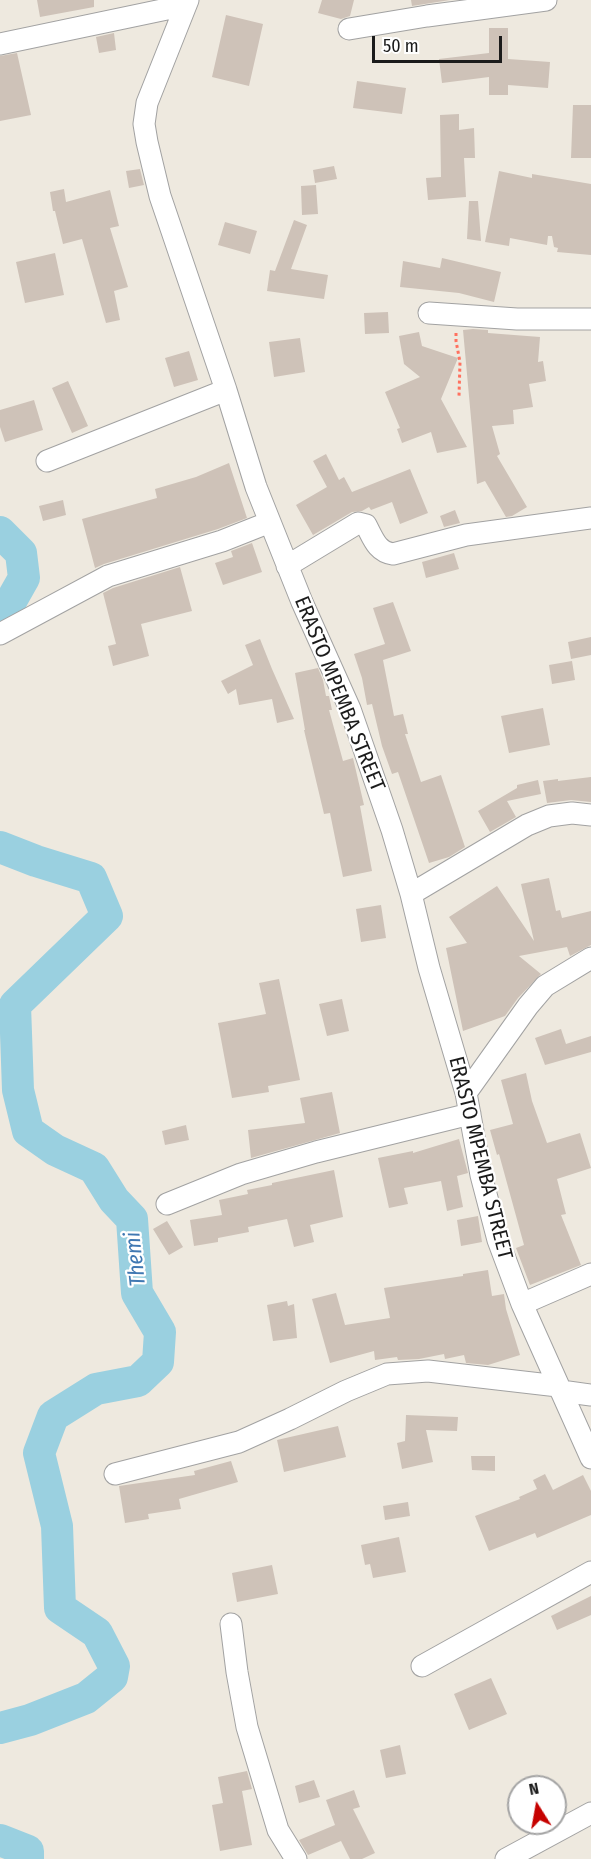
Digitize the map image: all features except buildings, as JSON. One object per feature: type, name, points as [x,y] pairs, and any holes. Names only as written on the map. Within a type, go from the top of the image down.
[{"type":"street","points":[[349,29],[546,0]]},
{"type":"street","points":[[0,44],[187,3]]},
{"type":"street","name":"ERASTO MPEMBA STREET","points":[[187,3],[147,103],[144,124],[160,196],[226,390],[256,487],[287,566],[350,710],[392,830],[411,894],[429,969],[466,1093],[481,1175],[498,1240],[522,1304],[591,1458]]},
{"type":"street","points":[[429,313],[527,319],[591,319]]},
{"type":"street","points":[[47,461],[226,390]]},
{"type":"street","points":[[287,566],[358,523],[366,525],[378,547],[384,553],[393,554],[466,535],[591,518]]},
{"type":"street","points":[[0,634],[108,576],[222,541],[270,522]]},
{"type":"street","points":[[411,894],[527,825],[549,816],[572,813],[591,815]]},
{"type":"street","points":[[466,1093],[545,986],[591,958]]},
{"type":"street","points":[[167,1204],[241,1174],[316,1152],[470,1114]]},
{"type":"street","points":[[522,1304],[591,1274]]},
{"type":"street","points":[[115,1474],[239,1442],[387,1374],[428,1371],[559,1388],[591,1395]]},
{"type":"street","points":[[422,1666],[591,1572]]},
{"type":"street","points":[[231,1624],[247,1727],[278,1830],[297,1859]]},
{"type":"street","points":[[506,1859],[591,1813]]},
{"type":"path","points":[[457,315],[456,341],[460,362],[459,396]]},
{"type":"waterway","name":"Themi","points":[[0,532],[21,553],[24,578],[11,601],[0,606]]},
{"type":"waterway","name":"Themi","points":[[0,847],[91,878],[107,916],[15,1005],[18,1090],[28,1131],[55,1150],[94,1168],[114,1200],[132,1219],[137,1293],[160,1332],[158,1362],[138,1381],[96,1389],[53,1416],[39,1453],[57,1526],[60,1608],[97,1633],[114,1666],[112,1677],[86,1698],[30,1720],[0,1728]]},
{"type":"waterway","name":"Themi","points":[[0,1840],[28,1851],[28,1859]]}]
